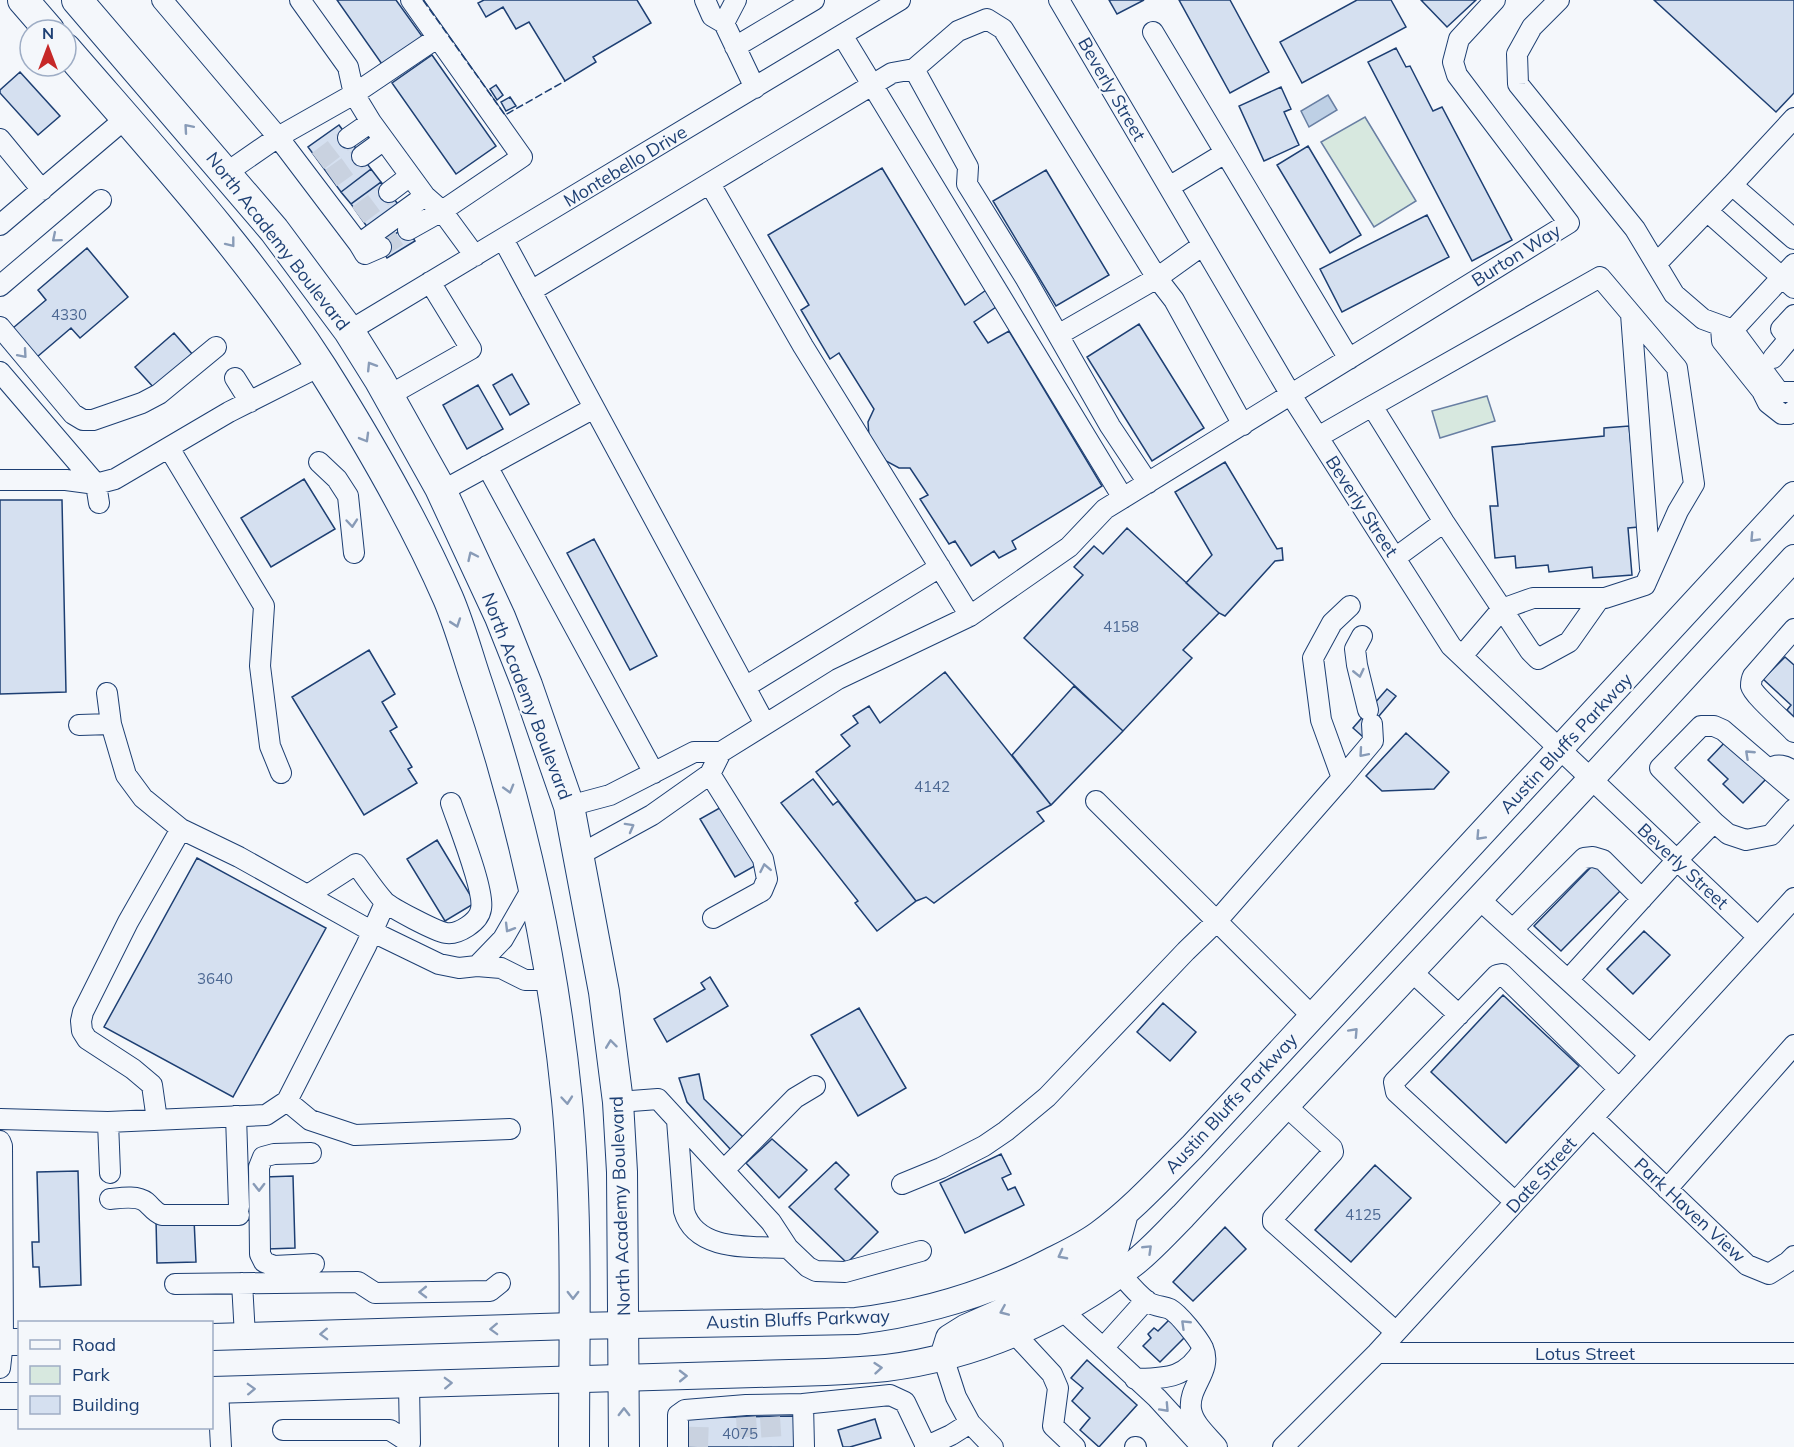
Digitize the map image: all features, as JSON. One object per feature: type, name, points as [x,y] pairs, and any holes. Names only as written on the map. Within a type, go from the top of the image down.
[{"type":"highway","points":[[23,0],[39,18]]},
{"type":"highway","name":"North Academy Boulevard","points":[[77,0],[274,231],[349,331],[441,489],[516,656],[568,806],[604,992],[618,1102],[622,1172],[624,1447]]},
{"type":"highway","points":[[78,63],[164,161],[232,243],[279,305],[363,435],[416,531],[449,601],[493,733],[534,885],[551,980],[566,1090],[572,1179],[574,1447]]},
{"type":"highway","points":[[87,73],[131,93],[269,256],[308,310],[349,331]]},
{"type":"highway","points":[[320,366],[336,366],[348,372],[408,471],[418,480],[441,489]]},
{"type":"main road","name":"Austin Bluffs Parkway","points":[[213,1337],[573,1326],[856,1321],[896,1316],[986,1290],[1028,1273],[1096,1236],[1125,1214],[1192,1147],[1794,495]]},
{"type":"main road","points":[[215,1390],[767,1374],[886,1368],[943,1357],[994,1342],[1062,1310],[1082,1299],[1133,1263],[1183,1216],[1794,558]]},
{"type":"main road","name":"Austin Bluffs Parkway","points":[[1312,1016],[1319,1040],[1315,1073]]},
{"type":"main road","points":[[943,1357],[950,1338],[965,1328],[1033,1298],[1073,1276],[1116,1246],[1125,1214]]},
{"type":"main road","points":[[0,1396],[18,1396]]},
{"type":"street","points":[[162,0],[278,137],[311,165],[352,219],[359,244],[365,254],[381,247]]},
{"type":"street","points":[[300,0],[348,67],[354,94],[371,122],[425,196],[442,211],[475,256]]},
{"type":"street","points":[[408,230],[442,211],[522,157],[411,0]]},
{"type":"street","points":[[705,0],[712,16],[724,24],[755,88]]},
{"type":"street","points":[[724,24],[736,0]]},
{"type":"street","name":"Beverly Street","points":[[1059,0],[1291,395],[1451,646],[1758,937]]},
{"type":"street","name":"Burton Way","points":[[721,752],[838,678],[970,616],[1070,547],[1105,509],[1569,223],[1457,75],[1453,62],[1459,39],[1495,0]]},
{"type":"street","points":[[1559,0],[1532,27],[1517,54],[1518,84],[1635,229],[1674,294],[1703,319],[1727,329],[1779,392],[1794,392]]},
{"type":"street","points":[[735,47],[802,3]]},
{"type":"street","name":"Montebello Drive","points":[[349,331],[755,88],[891,3]]},
{"type":"street","points":[[531,291],[892,73],[914,69],[958,31],[987,19],[1003,28],[1157,278],[1174,300],[1243,425]]},
{"type":"street","points":[[1153,32],[1349,359]]},
{"type":"street","points":[[842,35],[1123,498]]},
{"type":"street","points":[[226,173],[278,137],[354,94],[437,38]]},
{"type":"street","points":[[914,69],[968,166],[967,184],[1110,426],[1148,483]]},
{"type":"street","points":[[0,225],[126,118]]},
{"type":"street","points":[[1656,264],[1794,118]]},
{"type":"street","points":[[348,138],[371,122]]},
{"type":"street","points":[[0,139],[42,190]]},
{"type":"street","points":[[362,156],[384,140]]},
{"type":"street","points":[[1169,187],[1225,153]]},
{"type":"street","points":[[389,192],[410,176]]},
{"type":"street","points":[[710,184],[803,346],[970,616]]},
{"type":"street","points":[[1732,185],[1794,239]]},
{"type":"street","points":[[359,244],[425,196]]},
{"type":"street","points":[[0,286],[101,200]]},
{"type":"street","points":[[1707,211],[1790,276],[1727,329],[1722,341],[1762,391],[1768,403],[1782,414],[1789,414],[1794,410]]},
{"type":"street","points":[[503,239],[765,724]]},
{"type":"street","points":[[1058,335],[1157,278],[1203,245]]},
{"type":"street","points":[[1318,437],[1600,277],[1677,368],[1694,484],[1678,511],[1645,585],[1600,598],[1533,598],[1502,609],[1462,656]]},
{"type":"street","points":[[388,396],[471,349],[430,282]]},
{"type":"street","points":[[1631,314],[1650,573]]},
{"type":"street","points":[[1773,358],[1789,339],[1781,329],[1794,315]]},
{"type":"street","points":[[0,327],[73,414],[83,420],[93,420],[142,403],[159,394],[216,347]]},
{"type":"street","points":[[97,494],[115,479],[169,448],[320,366]]},
{"type":"street","points":[[0,372],[97,494]]},
{"type":"street","points":[[235,378],[250,402]]},
{"type":"street","points":[[24,400],[47,381]]},
{"type":"street","points":[[1372,406],[1444,522],[1530,651],[1538,659],[1569,642],[1600,598]]},
{"type":"street","points":[[441,489],[594,408]]},
{"type":"street","points":[[169,448],[264,606],[260,666],[270,746],[281,773]]},
{"type":"street","points":[[319,462],[338,479],[348,496],[354,553]]},
{"type":"street","points":[[487,466],[654,773]]},
{"type":"street","points":[[0,480],[66,480],[97,494]]},
{"type":"street","points":[[1395,558],[1444,522]]},
{"type":"street","points":[[745,687],[940,567]]},
{"type":"street","points":[[1342,778],[1321,720],[1313,658],[1332,623],[1350,606]]},
{"type":"street","points":[[1794,629],[1753,676],[1741,695],[1794,741]]},
{"type":"street","points":[[902,1184],[941,1168],[984,1146],[1047,1097],[1216,922],[1342,778],[1373,741],[1355,649],[1362,636]]},
{"type":"street","points":[[1753,676],[1751,685],[1755,695],[1780,716],[1794,732]]},
{"type":"street","points":[[107,693],[111,724],[126,775],[144,798],[181,829],[239,856],[373,932],[440,964],[459,968],[477,966],[501,968],[525,980],[551,980]]},
{"type":"street","points":[[79,725],[111,724]]},
{"type":"street","points":[[1794,791],[1723,730],[1714,726],[1701,726],[1660,768],[1728,834],[1746,840],[1771,835],[1794,809]]},
{"type":"street","points":[[568,806],[610,795],[694,752],[721,752],[710,774],[652,815],[579,855]]},
{"type":"street","points":[[1769,769],[1774,765],[1783,765],[1794,772]]},
{"type":"street","points":[[710,774],[764,859],[767,879],[762,891],[713,918]]},
{"type":"street","points":[[1096,801],[1312,1016]]},
{"type":"street","points":[[308,895],[356,864],[385,903],[433,928],[447,934],[460,930],[473,922],[482,910],[482,893],[451,803]]},
{"type":"street","points":[[1568,980],[1714,822]]},
{"type":"street","points":[[158,1120],[152,1085],[134,1069],[87,1039],[82,1031],[81,1021],[83,1012],[128,922],[142,878],[181,829]]},
{"type":"street","points":[[1513,929],[1584,858],[1593,856],[1603,860],[1642,899]]},
{"type":"street","points":[[477,966],[503,939],[534,885]]},
{"type":"street","name":"Date Street","points":[[1283,1447],[1377,1353],[1794,898]]},
{"type":"street","points":[[1479,899],[1650,1055]]},
{"type":"street","points":[[0,1119],[108,1122],[266,1115],[287,1101],[373,932],[385,903]]},
{"type":"street","points":[[1411,971],[1459,1014]]},
{"type":"street","points":[[1515,1202],[1396,1092],[1394,1082],[1497,975],[1502,974],[1619,1089]]},
{"type":"street","points":[[1667,1189],[1794,1045]]},
{"type":"street","points":[[724,1170],[795,1098],[814,1086]]},
{"type":"street","points":[[618,1102],[658,1099],[771,1222],[788,1248],[808,1267],[816,1271],[845,1272],[921,1251]]},
{"type":"street","points":[[287,1101],[310,1120],[355,1135],[510,1129]]},
{"type":"street","points":[[1286,1106],[1334,1152],[1273,1218],[1273,1222],[1396,1332]]},
{"type":"street","points":[[110,1199],[138,1198],[146,1202],[154,1212],[162,1215],[239,1211],[236,1116]]},
{"type":"street","name":"Park Haven View","points":[[1593,1118],[1747,1265],[1770,1274],[1794,1256]]},
{"type":"street","points":[[677,1120],[684,1211],[686,1219],[697,1233],[717,1243],[788,1248]]},
{"type":"street","points":[[108,1122],[110,1173]]},
{"type":"street","points":[[0,1141],[2,1146],[7,1342],[0,1368]]},
{"type":"street","points":[[311,1153],[274,1154],[263,1157],[259,1167],[260,1254],[264,1262],[274,1266],[314,1264]]},
{"type":"street","points":[[1119,1272],[1129,1286],[1146,1300],[1157,1307],[1170,1309],[1196,1334],[1203,1349],[1205,1365],[1193,1390],[1191,1409],[1197,1424],[1217,1447]]},
{"type":"street","points":[[175,1284],[358,1282],[375,1293],[490,1290],[500,1283]]},
{"type":"street","points":[[242,1283],[245,1336]]},
{"type":"street","points":[[1103,1348],[1146,1300]]},
{"type":"street","points":[[1062,1310],[1157,1398],[1202,1447]]},
{"type":"street","points":[[1014,1333],[1052,1374],[1058,1388],[1053,1425],[1075,1447]]},
{"type":"street","points":[[1135,1379],[1164,1378],[1185,1371],[1196,1362],[1203,1349]]},
{"type":"street","name":"Lotus Street","points":[[1377,1353],[1794,1353]]},
{"type":"street","points":[[943,1357],[956,1396],[970,1423],[993,1447]]},
{"type":"street","points":[[767,1374],[770,1410]]},
{"type":"street","points":[[1164,1378],[1193,1390]]},
{"type":"street","points":[[283,1430],[390,1439],[410,1443],[409,1384]]},
{"type":"street","points":[[215,1390],[221,1447]]},
{"type":"street","points":[[678,1447],[678,1415],[685,1410],[698,1414],[770,1410],[803,1404],[890,1395],[905,1402],[925,1447],[950,1441],[970,1423]]},
{"type":"street","points":[[803,1404],[804,1447]]},
{"type":"green space","points":[[1365,117],[1416,201],[1374,227],[1321,142]]},
{"type":"green space","points":[[1487,396],[1495,421],[1440,438],[1432,411]]},
{"type":"water","points":[[1328,95],[1337,110],[1309,127],[1301,111]]},
{"type":"building","points":[[337,0],[396,0],[424,39],[384,67]]},
{"type":"building","points":[[484,0],[637,0],[651,23],[593,57],[596,62],[565,81],[529,22],[516,29],[503,7],[486,17],[478,3]]},
{"type":"building","points":[[1109,0],[1144,0],[1117,14]]},
{"type":"building","points":[[1179,0],[1230,0],[1269,72],[1230,93]]},
{"type":"building","points":[[1357,0],[1391,0],[1406,27],[1302,83],[1280,42]]},
{"type":"building","points":[[1421,0],[1476,0],[1447,27]]},
{"type":"building","points":[[1654,0],[1794,0],[1794,93],[1776,112]]},
{"type":"building","points":[[1396,48],[1406,67],[1410,66],[1433,111],[1442,107],[1512,240],[1472,261],[1368,62]]},
{"type":"building","points":[[432,55],[496,146],[456,174],[392,83]]},
{"type":"building","points":[[18,74],[18,78],[25,78],[60,116],[38,135],[0,93],[0,90]]},
{"type":"building","points":[[496,85],[503,95],[497,100],[490,89]]},
{"type":"building","points":[[1281,87],[1291,109],[1284,112],[1299,145],[1264,161],[1239,106]]},
{"type":"building","points":[[510,97],[516,106],[506,111],[501,102]]},
{"type":"building","points":[[339,125],[371,169],[341,192],[308,147]]},
{"type":"building","points":[[1308,146],[1361,235],[1330,253],[1277,165]]},
{"type":"building","points":[[882,168],[965,305],[989,288],[999,305],[974,322],[988,343],[1009,331],[1102,486],[1012,541],[1016,549],[999,558],[994,551],[971,566],[955,541],[949,544],[920,499],[928,495],[910,468],[899,468],[886,461],[869,437],[868,422],[874,409],[839,353],[830,359],[801,310],[809,305],[768,235]]},
{"type":"building","points":[[371,169],[381,182],[351,204],[341,192]]},
{"type":"building","points":[[1046,170],[1109,275],[1056,306],[993,201]]},
{"type":"building","points":[[381,182],[401,208],[370,231],[351,204]]},
{"type":"building","points":[[1427,215],[1449,257],[1342,312],[1320,269]]},
{"type":"building","points":[[406,227],[415,241],[387,258],[379,244]]},
{"type":"building","points":[[87,248],[128,297],[80,338],[71,328],[37,357],[13,328],[46,300],[38,290]]},
{"type":"building","points":[[1139,324],[1204,428],[1152,461],[1087,357]]},
{"type":"building","points":[[174,333],[193,355],[155,389],[135,367]]},
{"type":"building","points":[[512,374],[529,404],[510,415],[493,385]]},
{"type":"building","points":[[478,385],[503,429],[467,449],[443,405]]},
{"type":"building","points":[[1629,426],[1639,527],[1628,528],[1632,575],[1593,578],[1592,567],[1549,572],[1548,565],[1516,568],[1515,556],[1495,558],[1490,506],[1498,506],[1492,447],[1604,436],[1604,428]]},
{"type":"building","points":[[1225,462],[1277,549],[1282,548],[1283,560],[1275,561],[1225,616],[1186,583],[1212,555],[1175,492]]},
{"type":"building","points":[[304,479],[335,529],[271,567],[241,518]]},
{"type":"building","points":[[0,500],[62,500],[66,692],[0,694]]},
{"type":"building","points":[[1127,528],[1219,613],[1183,650],[1192,658],[1123,731],[1024,638],[1083,575],[1074,567],[1094,546],[1103,554]]},
{"type":"building","points":[[594,539],[657,656],[630,670],[567,553]]},
{"type":"building","points":[[369,650],[395,694],[382,702],[397,727],[390,731],[412,767],[408,769],[417,783],[364,815],[292,697]]},
{"type":"building","points":[[1785,657],[1794,665],[1794,717],[1787,710],[1791,705],[1763,679]]},
{"type":"building","points":[[945,672],[1051,805],[1037,812],[1044,821],[934,903],[926,897],[916,901],[816,772],[850,746],[841,735],[858,723],[853,716],[869,706],[880,723]]},
{"type":"building","points":[[1074,686],[1123,731],[1051,805],[1012,755]]},
{"type":"building","points":[[1387,689],[1396,696],[1362,736],[1353,728]]},
{"type":"building","points":[[1406,733],[1449,772],[1434,789],[1382,791],[1366,776]]},
{"type":"building","points":[[1727,740],[1767,778],[1743,803],[1723,784],[1728,779],[1708,760]]},
{"type":"building","points":[[813,779],[833,805],[838,801],[916,901],[877,931],[855,903],[858,901],[781,803]]},
{"type":"building","points":[[725,805],[760,863],[735,877],[700,819]]},
{"type":"building","points":[[437,840],[475,903],[445,921],[407,859]]},
{"type":"building","points":[[197,858],[326,928],[233,1097],[104,1027]]},
{"type":"building","points":[[1595,863],[1622,889],[1561,951],[1534,926]]},
{"type":"building","points":[[1644,931],[1670,955],[1633,994],[1607,969]]},
{"type":"building","points":[[710,977],[728,1006],[667,1042],[654,1019],[705,989],[701,983]]},
{"type":"building","points":[[1503,995],[1579,1066],[1506,1143],[1431,1072]]},
{"type":"building","points":[[1163,1003],[1196,1032],[1170,1061],[1137,1032]]},
{"type":"building","points":[[859,1008],[906,1088],[858,1116],[811,1035]]},
{"type":"building","points":[[699,1074],[704,1099],[744,1138],[731,1150],[687,1102],[679,1078]]},
{"type":"building","points":[[772,1139],[807,1170],[779,1198],[746,1163]]},
{"type":"building","points":[[1001,1154],[1011,1174],[1002,1178],[1008,1190],[1015,1187],[1024,1205],[965,1233],[940,1183]]},
{"type":"building","points":[[836,1162],[849,1175],[835,1189],[878,1232],[847,1263],[789,1207]]},
{"type":"building","points":[[1375,1165],[1411,1198],[1351,1262],[1315,1230]]},
{"type":"building","points":[[78,1171],[81,1285],[40,1287],[39,1267],[33,1267],[32,1242],[39,1242],[37,1172]]},
{"type":"building","points":[[293,1176],[295,1248],[267,1249],[264,1177]]},
{"type":"building","points":[[194,1219],[196,1262],[157,1263],[156,1220]]},
{"type":"building","points":[[1225,1227],[1246,1249],[1193,1301],[1173,1282]]},
{"type":"building","points":[[1171,1318],[1188,1334],[1160,1362],[1143,1346],[1151,1338],[1148,1334],[1154,1328],[1158,1331]]},
{"type":"building","points":[[1087,1360],[1137,1405],[1099,1447],[1080,1430],[1090,1418],[1072,1401],[1083,1388],[1071,1378]]},
{"type":"building","points":[[794,1416],[795,1447],[685,1447],[684,1418]]},
{"type":"building","points":[[875,1419],[881,1438],[843,1447],[838,1430]]},
{"type":"tunnel","points":[[318,161],[348,138]]},
{"type":"tunnel","points":[[331,178],[362,156]]},
{"type":"tunnel","points":[[358,215],[389,192]]},
{"type":"tunnel","points":[[381,247],[408,230]]},
{"type":"tunnel","points":[[746,1417],[748,1447]]},
{"type":"tunnel","points":[[770,1417],[772,1447]]},
{"type":"tunnel","points":[[698,1447],[699,1418]]},
{"type":"fence","points":[[423,0],[505,115],[565,81]]}]
